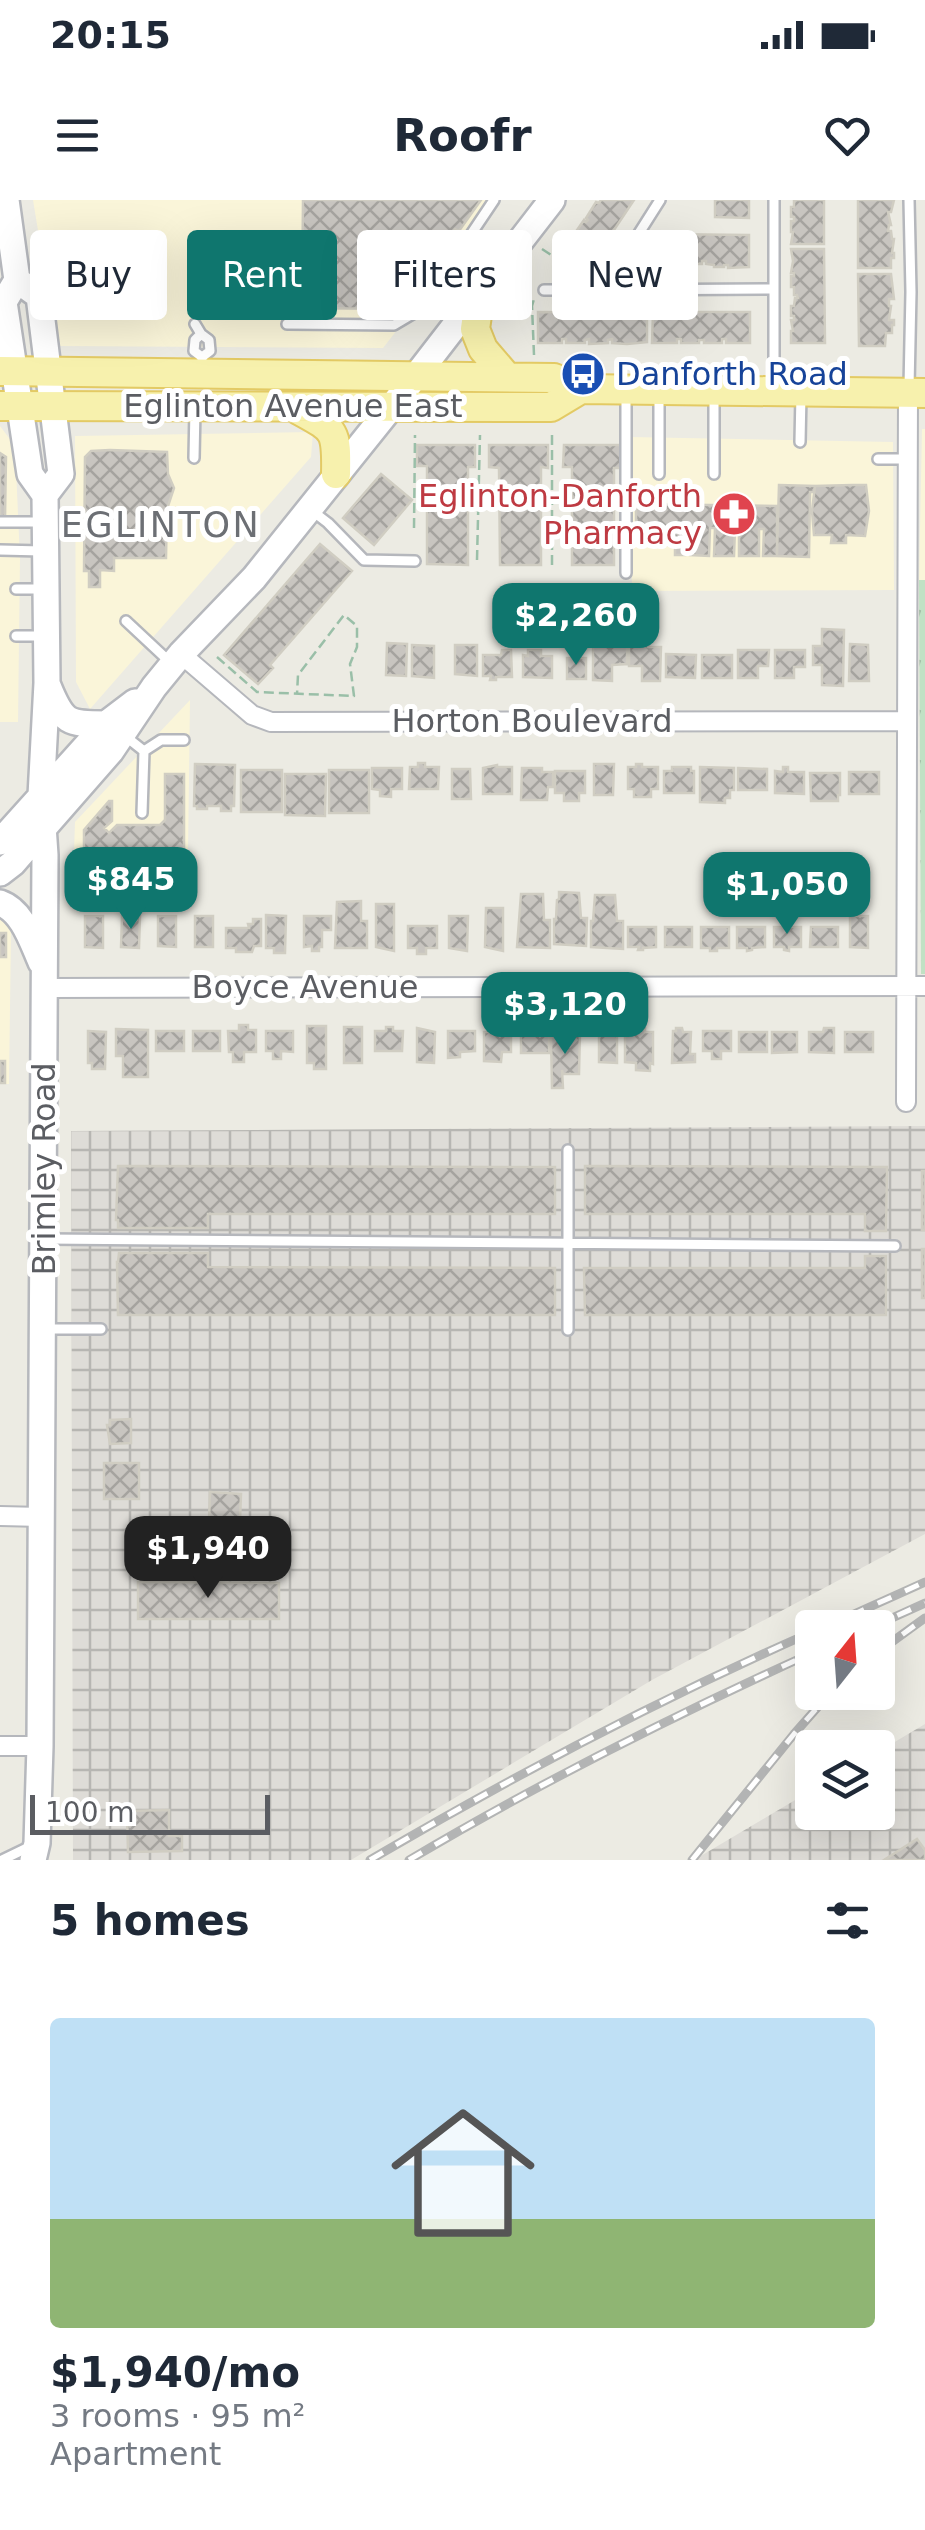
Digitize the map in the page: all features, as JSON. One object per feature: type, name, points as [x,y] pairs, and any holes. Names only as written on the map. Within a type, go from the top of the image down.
[{"type":"main road","name":"Brimley Road","points":[[6,200],[18,280],[4,302],[10,406],[30,474],[45,495],[47,683],[41,796],[45,978],[37,1854]]},
{"type":"main road","points":[[529,230],[552,200]]},
{"type":"main road","name":"Brimley Road","points":[[18,280],[39,296],[61,474],[45,495]]},
{"type":"main road","points":[[0,842],[41,796],[114,729],[254,578],[460,320]]},
{"type":"main road","points":[[476,320],[474,329],[483,350],[507,377]]},
{"type":"main road","name":"Eglinton Avenue East","points":[[7,371],[202,365],[381,377],[554,378],[581,389],[917,392]]},
{"type":"main road","name":"Eglinton Avenue East","points":[[10,406],[551,406],[581,389]]},
{"type":"main road","points":[[291,406],[331,430],[337,444],[336,474]]},
{"type":"main road","points":[[47,683],[58,711],[75,724],[114,729]]},
{"type":"main road","points":[[0,873],[101,763],[114,729]]},
{"type":"main road","points":[[0,903],[8,905],[19,918],[45,978]]},
{"type":"street","points":[[906,1102],[908,460],[917,392]]},
{"type":"street","name":"Horton Boulevard","points":[[176,659],[252,715],[270,722],[907,721]]},
{"type":"street","name":"Boyce Avenue","points":[[45,978],[925,986]]},
{"type":"street","points":[[0,1516],[42,1517]]},
{"type":"street","points":[[0,1746],[40,1746]]},
{"type":"lane","points":[[287,324],[394,325],[421,309],[494,200]]},
{"type":"lane","points":[[641,230],[660,200]]},
{"type":"lane","points":[[774,200],[772,288],[787,391],[800,442]]},
{"type":"lane","points":[[909,200],[917,392]]},
{"type":"lane","points":[[698,289],[772,288]]},
{"type":"lane","points":[[544,290],[552,290]]},
{"type":"lane","points":[[911,292],[925,291]]},
{"type":"lane","points":[[196,324],[200,334],[194,350],[202,365]]},
{"type":"lane","points":[[626,390],[626,574]]},
{"type":"lane","points":[[659,390],[659,474]]},
{"type":"lane","points":[[714,391],[714,474]]},
{"type":"lane","points":[[194,458],[195,405]]},
{"type":"lane","points":[[878,459],[908,460]]},
{"type":"lane","points":[[309,508],[364,560],[415,561]]},
{"type":"lane","points":[[0,522],[45,522]]},
{"type":"lane","points":[[0,550],[46,552]]},
{"type":"lane","points":[[16,589],[46,589]]},
{"type":"lane","points":[[126,622],[176,659]]},
{"type":"lane","points":[[16,636],[46,636]]},
{"type":"lane","points":[[114,729],[144,751]]},
{"type":"lane","points":[[144,751],[161,740],[184,740]]},
{"type":"lane","points":[[142,813],[144,751]]},
{"type":"lane","points":[[568,1150],[568,1330]]},
{"type":"lane","points":[[43,1239],[894,1246]]},
{"type":"lane","points":[[42,1330],[100,1328]]},
{"type":"lane","points":[[2,1860],[37,1854]]},
{"type":"path","points":[[540,248],[552,256]]},
{"type":"path","points":[[534,356],[532,306],[536,294],[544,290]]},
{"type":"path","points":[[414,528],[415,435]]},
{"type":"path","points":[[477,560],[480,435]]},
{"type":"path","points":[[552,435],[552,565]]},
{"type":"path","points":[[217,657],[257,692],[296,694],[354,696],[350,664],[357,647],[357,626],[344,615],[298,675],[296,694]]},
{"type":"shaded area","points":[[33,200],[499,200],[475,230],[357,230],[357,320],[405,320],[383,348],[57,346],[53,320],[167,320],[167,230],[38,230]]},
{"type":"shaded area","points":[[0,426],[15,446],[20,559],[18,722],[0,722]]},
{"type":"shaded area","points":[[922,429],[925,580],[919,580]]},
{"type":"shaded area","points":[[313,432],[311,457],[90,709],[76,682],[75,436]]},
{"type":"shaded area","points":[[630,437],[893,442],[894,590],[632,591]]},
{"type":"shaded area","points":[[190,700],[188,854],[74,852],[75,822]]},
{"type":"shaded area","points":[[0,917],[10,922],[11,933],[9,1084],[0,1084]]},
{"type":"shaded area","points":[[925,1126],[925,1534],[652,1680],[351,1860],[73,1860],[71,1131]]},
{"type":"shaded area","points":[[925,1724],[925,1860],[694,1860],[795,1800],[795,1830],[895,1830],[895,1742]]},
{"type":"green space","points":[[919,580],[925,580],[925,974],[921,974]]},
{"type":"building","points":[[303,200],[481,200],[460,230],[357,230],[357,309],[337,308],[337,230],[303,230]]},
{"type":"building","points":[[634,200],[614,230],[577,230],[599,203]]},
{"type":"building","points":[[715,200],[749,200],[749,218],[715,217]]},
{"type":"building","points":[[794,200],[824,200],[824,244],[791,244]]},
{"type":"building","points":[[858,200],[894,200],[888,212],[888,231],[894,239],[891,268],[858,268]]},
{"type":"building","points":[[698,234],[749,235],[749,267],[714,267],[706,261],[698,264]]},
{"type":"building","points":[[791,249],[824,249],[825,343],[791,343],[791,306],[798,298],[791,287]]},
{"type":"building","points":[[858,274],[891,274],[894,299],[889,299],[889,320],[894,320],[894,325],[892,333],[886,333],[885,346],[859,346]]},
{"type":"building","points":[[538,312],[552,312],[552,320],[647,320],[647,342],[612,343],[612,339],[608,343],[589,344],[589,339],[585,343],[566,343],[562,339],[562,343],[538,343]]},
{"type":"building","points":[[698,312],[750,312],[750,343],[726,343],[722,339],[722,343],[681,343],[677,339],[677,343],[652,343],[653,320],[698,320]]},
{"type":"building","points":[[417,445],[475,445],[475,467],[468,467],[468,565],[427,564],[427,466],[417,466]]},
{"type":"building","points":[[489,445],[548,445],[548,468],[541,467],[541,565],[500,565],[499,468],[489,467]]},
{"type":"building","points":[[564,445],[623,445],[623,468],[614,468],[614,565],[572,565],[572,467],[563,467]]},
{"type":"building","points":[[91,451],[167,452],[168,474],[174,488],[167,509],[166,558],[114,558],[114,571],[100,570],[100,587],[89,587],[89,571],[84,571],[85,457]]},
{"type":"building","points":[[0,453],[6,457],[5,518],[0,518]]},
{"type":"building","points":[[381,474],[412,500],[374,545],[343,518]]},
{"type":"building","points":[[779,485],[815,486],[814,492],[810,492],[809,557],[777,556]]},
{"type":"building","points":[[866,485],[869,511],[865,536],[846,535],[846,543],[831,543],[832,535],[814,535],[815,486]]},
{"type":"building","points":[[636,504],[777,506],[777,556],[763,556],[764,529],[759,529],[759,556],[739,556],[739,529],[735,528],[734,556],[714,556],[715,528],[710,528],[709,556],[690,555],[690,528],[685,528],[685,555],[675,555],[675,545],[636,545]]},
{"type":"building","points":[[320,544],[352,571],[258,684],[224,655]]},
{"type":"building","points":[[822,629],[844,630],[843,686],[822,685],[822,665],[813,665],[813,646],[822,646]]},
{"type":"building","points":[[629,636],[650,637],[648,647],[661,647],[660,681],[642,681],[642,666],[629,666]]},
{"type":"building","points":[[387,643],[407,644],[406,676],[386,675]]},
{"type":"building","points":[[850,644],[868,645],[869,681],[849,681]]},
{"type":"building","points":[[412,645],[434,646],[434,678],[412,676]]},
{"type":"building","points":[[455,645],[477,645],[477,676],[455,674]]},
{"type":"building","points":[[593,646],[627,647],[627,664],[612,665],[612,681],[593,680]]},
{"type":"building","points":[[502,650],[511,650],[512,677],[490,680],[491,676],[483,676],[483,655],[501,655]]},
{"type":"building","points":[[528,650],[541,650],[541,656],[552,656],[552,678],[523,677],[523,655],[528,656]]},
{"type":"building","points":[[738,650],[769,650],[768,666],[758,666],[758,678],[738,678]]},
{"type":"building","points":[[775,650],[805,650],[805,667],[794,667],[794,678],[775,678]]},
{"type":"building","points":[[666,654],[696,655],[695,678],[666,677]]},
{"type":"building","points":[[702,655],[732,655],[732,678],[702,678]]},
{"type":"building","points":[[567,658],[586,658],[586,679],[567,679]]},
{"type":"building","points":[[418,763],[439,767],[438,789],[409,789],[410,767],[418,767]]},
{"type":"building","points":[[195,764],[235,765],[231,811],[221,811],[221,806],[194,806]]},
{"type":"building","points":[[594,764],[614,764],[613,795],[594,795]]},
{"type":"building","points":[[512,767],[512,794],[483,794],[483,768]]},
{"type":"building","points":[[628,767],[658,767],[658,789],[651,789],[651,797],[634,797],[634,789],[628,789]]},
{"type":"building","points":[[672,767],[691,767],[694,793],[664,793],[664,771],[672,771]]},
{"type":"building","points":[[700,767],[734,768],[734,790],[730,790],[725,803],[700,802]]},
{"type":"building","points":[[783,767],[788,767],[788,772],[804,772],[804,794],[775,793],[775,771],[783,772]]},
{"type":"building","points":[[372,768],[402,768],[402,789],[391,789],[391,797],[380,796],[380,790],[372,789]]},
{"type":"building","points":[[522,768],[553,772],[553,787],[548,787],[547,800],[521,800]]},
{"type":"building","points":[[738,768],[767,769],[767,790],[738,790]]},
{"type":"building","points":[[452,769],[470,769],[471,799],[452,799]]},
{"type":"building","points":[[241,770],[282,770],[282,812],[241,812]]},
{"type":"building","points":[[329,770],[369,770],[369,813],[329,813]]},
{"type":"building","points":[[555,771],[585,771],[585,793],[579,793],[579,801],[564,801],[564,793],[555,793]]},
{"type":"building","points":[[849,772],[879,772],[879,794],[849,794]]},
{"type":"building","points":[[810,773],[840,773],[838,801],[811,801]]},
{"type":"building","points":[[165,774],[184,774],[184,852],[84,852],[84,830],[109,801],[112,821],[104,828],[109,833],[117,825],[160,825],[165,820]]},
{"type":"building","points":[[285,774],[326,774],[325,816],[285,815]]},
{"type":"building","points":[[559,892],[579,893],[581,918],[587,918],[586,946],[554,944]]},
{"type":"building","points":[[521,894],[543,894],[544,920],[550,920],[550,948],[517,947]]},
{"type":"building","points":[[595,895],[615,895],[617,921],[623,921],[623,949],[591,947]]},
{"type":"building","points":[[361,901],[361,921],[367,921],[367,948],[335,948],[337,902]]},
{"type":"building","points":[[376,904],[394,904],[394,951],[376,947]]},
{"type":"building","points":[[486,908],[503,908],[503,951],[485,947]]},
{"type":"building","points":[[266,915],[286,916],[285,953],[266,948]]},
{"type":"building","points":[[85,916],[103,916],[103,948],[85,947]]},
{"type":"building","points":[[122,916],[140,916],[139,948],[121,947]]},
{"type":"building","points":[[158,916],[176,916],[176,947],[158,946]]},
{"type":"building","points":[[195,916],[213,916],[213,947],[195,947]]},
{"type":"building","points":[[304,916],[331,916],[331,930],[322,930],[319,951],[312,951],[312,946],[304,947]]},
{"type":"building","points":[[449,916],[468,916],[467,951],[449,948]]},
{"type":"building","points":[[850,916],[868,916],[868,948],[850,947]]},
{"type":"building","points":[[253,919],[261,919],[261,946],[254,946],[252,952],[226,948],[226,928],[249,928]]},
{"type":"building","points":[[408,926],[437,926],[437,948],[426,948],[426,954],[417,954],[417,948],[408,948]]},
{"type":"building","points":[[628,927],[656,927],[656,947],[628,947]]},
{"type":"building","points":[[665,927],[692,927],[692,947],[665,947]]},
{"type":"building","points":[[701,927],[729,927],[729,948],[701,948]]},
{"type":"building","points":[[737,927],[765,927],[765,947],[747,951],[737,948]]},
{"type":"building","points":[[774,927],[801,927],[801,947],[789,947],[789,951],[774,947]]},
{"type":"building","points":[[811,927],[838,927],[838,947],[810,947]]},
{"type":"building","points":[[0,933],[6,933],[6,957],[0,957]]},
{"type":"building","points":[[239,1025],[256,1030],[256,1052],[244,1052],[244,1062],[233,1062],[228,1031],[239,1031]]},
{"type":"building","points":[[307,1026],[326,1026],[326,1069],[314,1069],[314,1063],[307,1063]]},
{"type":"building","points":[[344,1027],[362,1027],[362,1063],[344,1063]]},
{"type":"building","points":[[386,1027],[403,1031],[402,1051],[375,1051],[375,1031],[386,1031]]},
{"type":"building","points":[[417,1028],[435,1032],[434,1063],[417,1062]]},
{"type":"building","points":[[639,1028],[653,1032],[650,1071],[636,1070],[636,1063],[625,1062],[625,1033],[635,1033]]},
{"type":"building","points":[[676,1028],[691,1032],[690,1054],[695,1054],[695,1062],[672,1063]]},
{"type":"building","points":[[824,1028],[834,1028],[834,1053],[809,1052],[809,1032],[823,1032]]},
{"type":"building","points":[[116,1029],[148,1030],[148,1077],[123,1077],[123,1056],[116,1056]]},
{"type":"building","points":[[567,1029],[580,1032],[579,1074],[563,1074],[562,1070],[563,1088],[552,1088],[551,1037],[562,1037]]},
{"type":"building","points":[[88,1031],[106,1032],[105,1069],[92,1069],[92,1063],[88,1063]]},
{"type":"building","points":[[156,1031],[184,1031],[184,1051],[156,1051]]},
{"type":"building","points":[[193,1031],[220,1031],[220,1051],[193,1051]]},
{"type":"building","points":[[266,1031],[293,1031],[293,1052],[281,1051],[281,1059],[273,1059],[273,1051],[266,1051]]},
{"type":"building","points":[[448,1031],[475,1031],[475,1051],[448,1058]]},
{"type":"building","points":[[521,1031],[549,1031],[549,1053],[521,1053]]},
{"type":"building","points":[[703,1031],[731,1031],[731,1051],[721,1051],[721,1059],[712,1059],[712,1051],[703,1051]]},
{"type":"building","points":[[484,1032],[511,1032],[511,1052],[502,1052],[501,1062],[484,1061]]},
{"type":"building","points":[[599,1032],[617,1032],[617,1063],[599,1062]]},
{"type":"building","points":[[739,1032],[767,1032],[767,1052],[739,1052]]},
{"type":"building","points":[[772,1032],[797,1032],[797,1052],[772,1053]]},
{"type":"building","points":[[845,1032],[873,1032],[873,1052],[845,1052]]},
{"type":"building","points":[[0,1061],[5,1061],[5,1083],[0,1083]]},
{"type":"building","points":[[118,1166],[555,1167],[555,1214],[208,1214],[208,1228],[118,1228]]},
{"type":"building","points":[[585,1166],[887,1167],[886,1231],[865,1231],[865,1214],[585,1214]]},
{"type":"building","points":[[925,1171],[925,1230],[922,1230]]},
{"type":"building","points":[[925,1249],[925,1298],[922,1298]]},
{"type":"building","points":[[119,1253],[208,1253],[208,1267],[555,1268],[555,1315],[118,1315]]},
{"type":"building","points":[[865,1256],[886,1256],[886,1315],[585,1315],[584,1268],[865,1268]]},
{"type":"building","points":[[131,1419],[131,1443],[110,1444],[110,1420]]},
{"type":"building","points":[[104,1463],[139,1463],[139,1499],[104,1499]]},
{"type":"building","points":[[210,1492],[241,1494],[240,1521],[209,1520]]},
{"type":"building","points":[[138,1582],[279,1583],[279,1619],[138,1619]]},
{"type":"building","points":[[169,1810],[169,1836],[182,1836],[182,1851],[128,1852],[127,1811]]},
{"type":"building","points":[[917,1839],[925,1850],[925,1860],[884,1860]]},
{"type":"railway","points":[[863,1610],[925,1582]]},
{"type":"railway","points":[[895,1617],[925,1603]]},
{"type":"railway","points":[[895,1640],[925,1618]]},
{"type":"railway","points":[[370,1860],[588,1740],[795,1640]]},
{"type":"railway","points":[[409,1860],[608,1751],[795,1661]]},
{"type":"railway","points":[[692,1860],[815,1710]]},
{"type":"place","name":"Danforth Road","points":[[583,374]]},
{"type":"place","name":"Eglinton-Danforth Pharmacy","points":[[734,514]]},
{"type":"district","name":"EGLINTON","points":[[161,525]]}]
